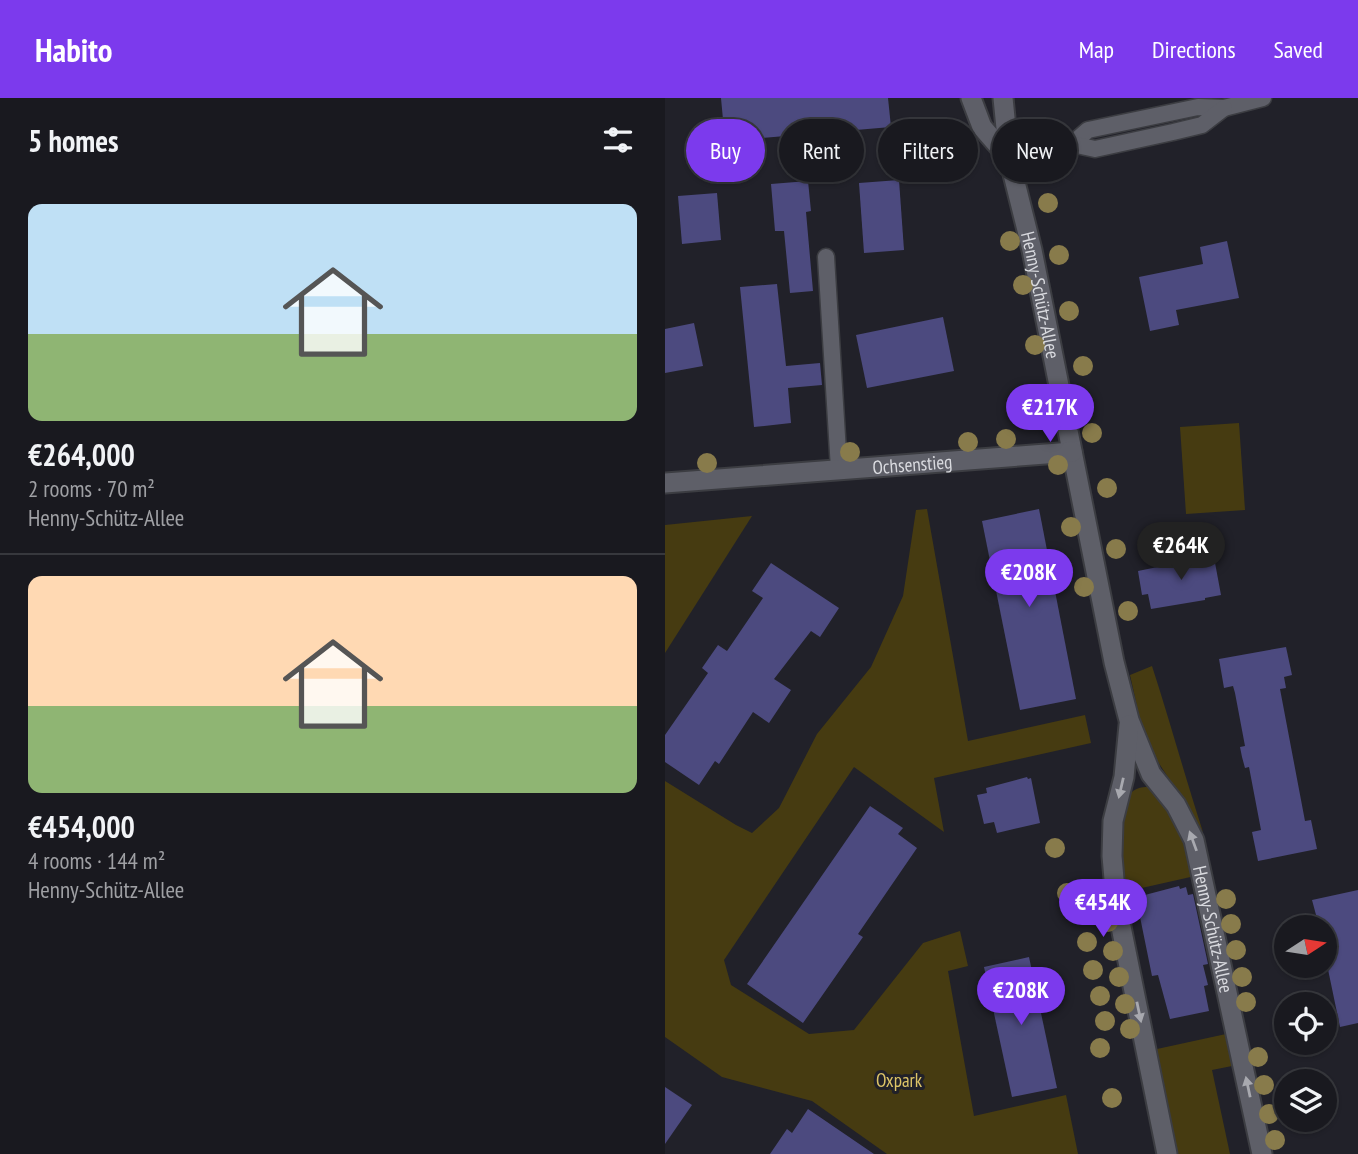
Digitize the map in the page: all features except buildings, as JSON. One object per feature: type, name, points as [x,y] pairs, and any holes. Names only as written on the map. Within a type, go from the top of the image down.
[{"type":"street","name":"Henny-Schütz-Allee","points":[[971,98],[982,127],[992,138]]},
{"type":"street","name":"Henny-Schütz-Allee","points":[[1003,98],[1005,119]]},
{"type":"street","name":"Henny-Schütz-Allee","points":[[1015,182],[1032,250],[1114,662],[1129,720],[1151,774],[1176,805],[1194,840],[1262,1154]]},
{"type":"street","name":"Ochsenstieg","points":[[665,483],[1072,452]]},
{"type":"street","name":"Henny-Schütz-Allee","points":[[1129,720],[1124,777],[1113,821],[1112,856],[1116,902],[1167,1154]]},
{"type":"lane","points":[[1077,140],[1088,130],[1198,107],[1224,108],[1263,98]]},
{"type":"lane","points":[[826,257],[839,469]]},
{"type":"green space","points":[[1239,423],[1245,510],[1186,514],[1180,427]]},
{"type":"green space","name":"Oxpark","points":[[927,509],[968,741],[1085,715],[1091,743],[934,778],[944,832],[854,767],[724,960],[731,985],[809,1034],[854,1030],[923,943],[960,931],[968,966],[948,971],[974,1116],[1066,1095],[1078,1154],[887,1154],[812,1101],[722,1077],[665,1037],[665,781],[752,833],[779,808],[817,734],[871,667],[903,596],[916,510]]},
{"type":"green space","points":[[752,516],[665,653],[665,525]]},
{"type":"green space","points":[[1152,666],[1203,832],[1153,754],[1141,724],[1130,675]]},
{"type":"green space","points":[[1150,787],[1178,828],[1195,876],[1124,892],[1121,839],[1124,810],[1133,791]]},
{"type":"green space","points":[[1226,1034],[1232,1066],[1212,1070],[1230,1154],[1178,1154],[1157,1049]]}]
